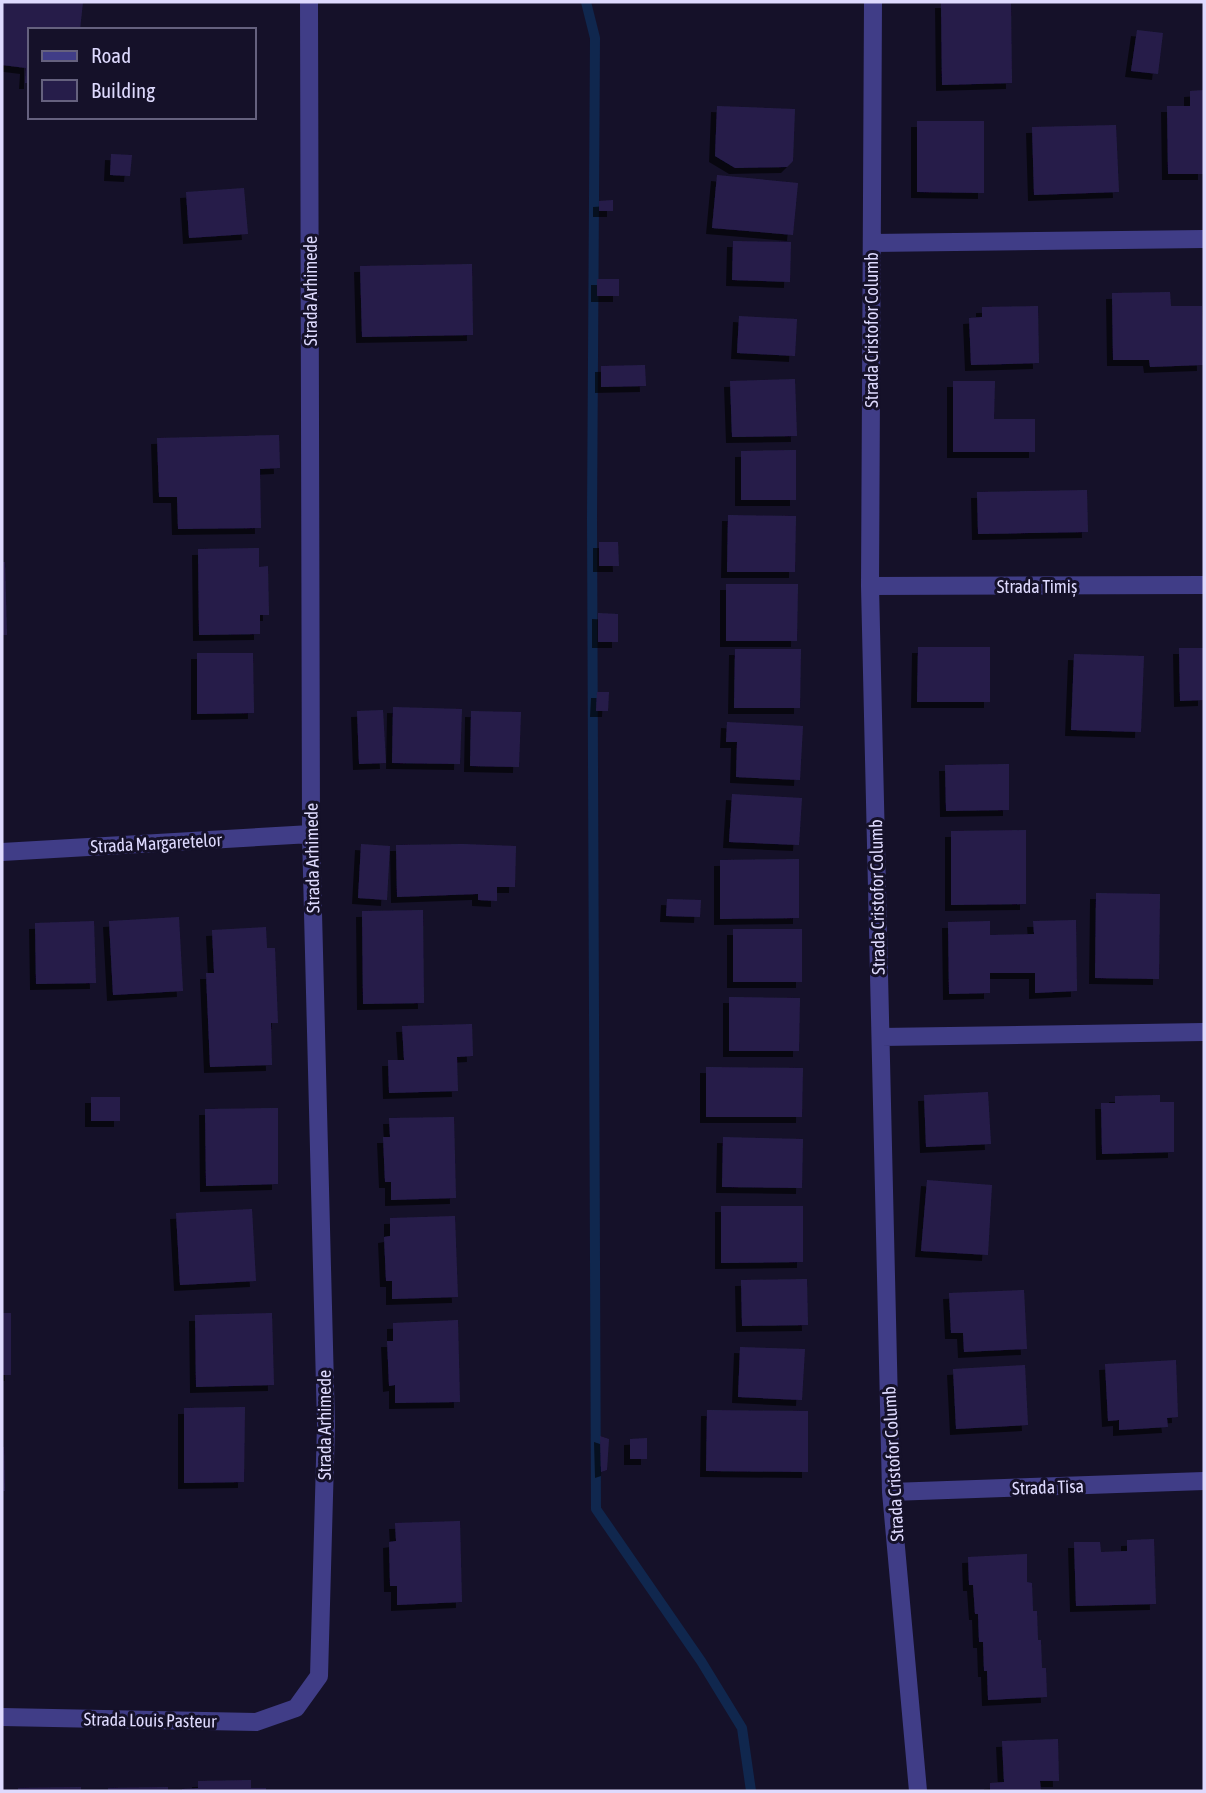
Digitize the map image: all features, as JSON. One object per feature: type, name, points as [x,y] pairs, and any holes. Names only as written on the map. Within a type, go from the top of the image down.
[{"type":"street","name":"Strada Arhimede","points":[[296,1707],[319,1676],[326,1425],[311,834],[309,2]]},
{"type":"street","name":"Strada Cristofor Columb","points":[[873,2],[870,586],[891,1492],[918,1791]]},
{"type":"street","points":[[872,243],[1204,239]]},
{"type":"street","name":"Strada Timiș","points":[[870,586],[1204,585]]},
{"type":"street","name":"Strada Margaretelor","points":[[2,852],[311,834]]},
{"type":"street","points":[[881,1037],[1204,1032]]},
{"type":"street","name":"Strada Tisa","points":[[891,1492],[1204,1481]]},
{"type":"street","name":"Strada Louis Pasteur","points":[[2,1717],[256,1722],[296,1707]]},
{"type":"building","points":[[2,2],[83,2],[80,28],[28,28],[28,83],[25,83],[26,68],[2,65]]},
{"type":"building","points":[[941,2],[1011,2],[1012,83],[942,85]]},
{"type":"building","points":[[1137,30],[1163,33],[1158,74],[1131,71]]},
{"type":"building","points":[[1204,90],[1204,174],[1168,174],[1167,106],[1190,106],[1190,91]]},
{"type":"building","points":[[717,106],[795,109],[793,161],[787,167],[735,168],[715,156]]},
{"type":"building","points":[[917,121],[984,121],[984,193],[917,192]]},
{"type":"building","points":[[1116,125],[1119,192],[1034,195],[1032,127]]},
{"type":"building","points":[[111,154],[132,155],[130,176],[110,175]]},
{"type":"building","points":[[717,175],[798,183],[793,235],[712,228]]},
{"type":"building","points":[[244,188],[248,234],[189,238],[186,192]]},
{"type":"building","points":[[613,200],[613,211],[599,211],[599,201]]},
{"type":"building","points":[[733,241],[791,242],[790,282],[732,280]]},
{"type":"building","points":[[472,264],[473,335],[362,337],[360,266]]},
{"type":"building","points":[[597,279],[619,279],[619,296],[597,296]]},
{"type":"building","points":[[1170,292],[1171,306],[1202,306],[1203,365],[1150,367],[1149,360],[1113,360],[1112,293]]},
{"type":"building","points":[[1038,306],[1039,363],[971,365],[969,318],[982,317],[982,307]]},
{"type":"building","points":[[739,316],[797,319],[795,356],[737,353]]},
{"type":"building","points":[[645,365],[646,386],[601,387],[601,366]]},
{"type":"building","points":[[795,379],[797,436],[732,437],[730,381]]},
{"type":"building","points":[[953,381],[995,381],[994,419],[1035,419],[1035,452],[953,452]]},
{"type":"building","points":[[279,435],[280,468],[260,469],[261,528],[178,529],[177,497],[159,497],[157,438]]},
{"type":"building","points":[[796,450],[796,500],[741,500],[741,451]]},
{"type":"building","points":[[1087,490],[1088,532],[978,534],[977,492]]},
{"type":"building","points":[[728,515],[796,516],[795,572],[727,572]]},
{"type":"building","points":[[599,542],[618,542],[619,566],[599,566]]},
{"type":"building","points":[[259,548],[259,567],[268,566],[269,615],[260,615],[260,634],[199,635],[198,549]]},
{"type":"building","points":[[2,562],[5,562],[7,635],[2,635]]},
{"type":"building","points":[[726,584],[798,584],[797,641],[726,641]]},
{"type":"building","points":[[598,613],[618,614],[618,642],[598,642]]},
{"type":"building","points":[[918,647],[990,647],[990,702],[917,702]]},
{"type":"building","points":[[1179,648],[1204,648],[1204,700],[1180,701]]},
{"type":"building","points":[[735,649],[801,649],[800,708],[734,708]]},
{"type":"building","points":[[197,653],[253,653],[254,713],[197,714]]},
{"type":"building","points":[[1074,654],[1144,656],[1141,732],[1071,730]]},
{"type":"building","points":[[597,692],[609,692],[608,711],[596,711]]},
{"type":"building","points":[[393,707],[462,709],[460,764],[392,763]]},
{"type":"building","points":[[383,710],[386,763],[359,764],[357,711]]},
{"type":"building","points":[[471,711],[521,712],[519,767],[470,766]]},
{"type":"building","points":[[727,722],[803,726],[800,780],[736,777],[737,742],[726,742]]},
{"type":"building","points":[[1009,764],[1009,810],[946,811],[945,765]]},
{"type":"building","points":[[732,794],[802,798],[799,845],[729,842]]},
{"type":"building","points":[[1026,830],[1026,904],[951,905],[951,831]]},
{"type":"building","points":[[361,844],[390,846],[387,900],[358,898]]},
{"type":"building","points":[[396,845],[516,846],[515,887],[497,887],[497,901],[478,900],[478,894],[397,897]]},
{"type":"building","points":[[799,859],[799,918],[720,919],[720,860]]},
{"type":"building","points":[[1096,893],[1160,894],[1159,979],[1095,978]]},
{"type":"building","points":[[667,899],[701,900],[700,917],[666,916]]},
{"type":"building","points":[[423,910],[424,1003],[363,1004],[362,911]]},
{"type":"building","points":[[179,917],[183,991],[113,995],[109,921]]},
{"type":"building","points":[[1076,920],[1077,991],[1035,993],[1035,973],[990,973],[990,993],[949,994],[948,922],[990,921],[990,935],[1034,934],[1033,921]]},
{"type":"building","points":[[94,921],[96,983],[36,984],[35,923]]},
{"type":"building","points":[[266,927],[267,948],[275,948],[278,1023],[271,1023],[272,1065],[210,1067],[206,973],[214,973],[212,930]]},
{"type":"building","points":[[733,929],[802,929],[802,982],[733,982]]},
{"type":"building","points":[[729,997],[800,998],[799,1051],[729,1051]]},
{"type":"building","points":[[472,1024],[473,1056],[457,1057],[458,1091],[389,1093],[388,1060],[404,1060],[402,1026]]},
{"type":"building","points":[[706,1067],[803,1068],[802,1117],[706,1117]]},
{"type":"building","points":[[988,1092],[991,1144],[926,1147],[924,1095]]},
{"type":"building","points":[[1160,1095],[1160,1102],[1174,1102],[1174,1152],[1102,1154],[1101,1103],[1115,1103],[1115,1096]]},
{"type":"building","points":[[91,1097],[120,1097],[120,1121],[91,1121]]},
{"type":"building","points":[[278,1108],[278,1184],[206,1186],[205,1109]]},
{"type":"building","points":[[454,1117],[456,1198],[391,1200],[391,1182],[385,1182],[383,1137],[390,1137],[389,1118]]},
{"type":"building","points":[[723,1137],[803,1139],[802,1188],[722,1187]]},
{"type":"building","points":[[927,1180],[992,1185],[988,1255],[921,1251]]},
{"type":"building","points":[[721,1206],[803,1206],[803,1262],[721,1263]]},
{"type":"building","points":[[252,1209],[256,1281],[180,1285],[176,1213]]},
{"type":"building","points":[[455,1216],[458,1297],[392,1299],[392,1281],[386,1281],[384,1237],[390,1236],[390,1218]]},
{"type":"building","points":[[807,1279],[808,1325],[742,1326],[741,1280]]},
{"type":"building","points":[[1024,1290],[1027,1349],[964,1352],[963,1333],[951,1333],[949,1293]]},
{"type":"building","points":[[2,1313],[11,1313],[11,1375],[2,1375]]},
{"type":"building","points":[[272,1313],[274,1385],[196,1387],[195,1315]]},
{"type":"building","points":[[458,1320],[460,1402],[395,1403],[395,1385],[389,1386],[387,1341],[393,1341],[393,1323]]},
{"type":"building","points":[[740,1347],[805,1349],[802,1400],[738,1397]]},
{"type":"building","points":[[1176,1360],[1178,1417],[1167,1418],[1168,1427],[1119,1430],[1119,1420],[1108,1421],[1105,1364]]},
{"type":"building","points":[[1025,1365],[1028,1425],[956,1429],[953,1369]]},
{"type":"building","points":[[245,1407],[244,1482],[184,1483],[184,1408]]},
{"type":"building","points":[[707,1410],[808,1411],[808,1472],[706,1471]]},
{"type":"building","points":[[600,1436],[609,1439],[607,1470],[601,1472]]},
{"type":"building","points":[[647,1438],[647,1459],[630,1459],[630,1439]]},
{"type":"building","points":[[4,1447],[5,1491],[2,1491]]},
{"type":"building","points":[[460,1521],[462,1602],[397,1605],[397,1586],[390,1586],[389,1542],[396,1541],[395,1523]]},
{"type":"building","points":[[1154,1539],[1156,1604],[1076,1606],[1074,1542],[1100,1542],[1101,1552],[1127,1551],[1127,1540]]},
{"type":"building","points":[[1027,1554],[1027,1582],[1032,1583],[1033,1611],[1037,1611],[1042,1668],[1046,1668],[1047,1697],[988,1700],[983,1642],[979,1642],[973,1585],[969,1585],[968,1557]]},
{"type":"building","points":[[1058,1739],[1059,1781],[1040,1781],[1041,1791],[990,1791],[990,1783],[1004,1782],[1002,1741]]},
{"type":"building","points":[[251,1780],[251,1788],[266,1788],[266,1791],[182,1791],[198,1788],[198,1781]]},
{"type":"building","points":[[81,1787],[81,1791],[18,1791],[18,1788]]},
{"type":"building","points":[[168,1787],[168,1791],[108,1791],[108,1788]]},
{"type":"waterway","points":[[586,2],[595,38],[592,519],[596,1509],[701,1661],[742,1728],[751,1791]]}]
